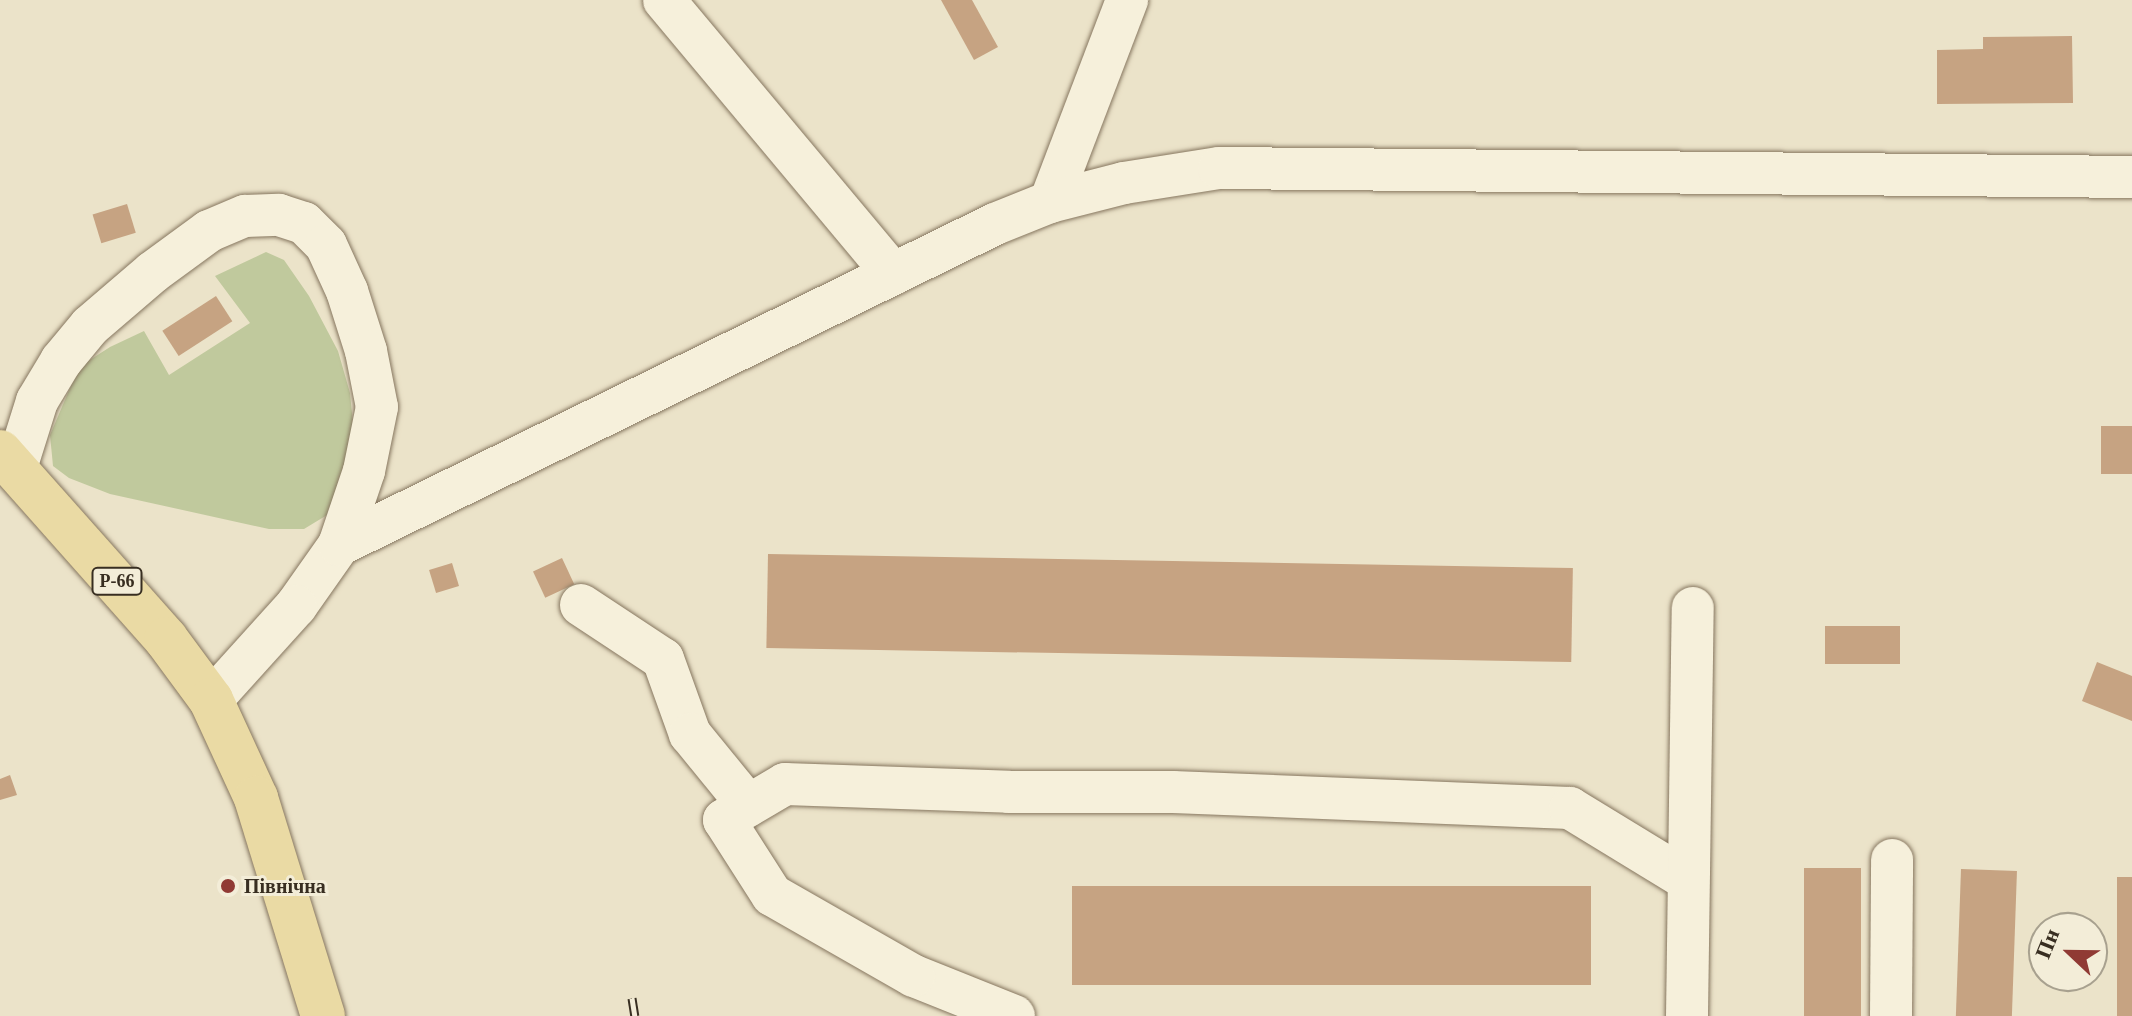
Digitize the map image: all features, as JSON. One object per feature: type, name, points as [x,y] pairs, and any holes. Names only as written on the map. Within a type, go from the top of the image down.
[{"type":"main road","name":"Р-66","points":[[8,460],[166,639],[211,700],[256,798],[323,1016]]},
{"type":"street","points":[[664,0],[893,274]]},
{"type":"street","points":[[1050,202],[1127,0]]},
{"type":"street","points":[[339,545],[995,224],[1050,202],[1124,183],[1219,168],[2132,177]]},
{"type":"street","points":[[8,460],[61,361],[90,326],[153,272],[209,231],[245,216],[279,215],[304,223],[326,245],[347,291],[372,379],[377,407],[368,450],[339,545],[296,606],[211,700]]},
{"type":"street","points":[[581,605],[663,659],[690,734],[748,805]]},
{"type":"street","points":[[1687,1016],[1693,608]]},
{"type":"street","points":[[1014,1016],[914,976],[772,895],[724,820],[785,784],[1009,792],[1173,792],[1570,808],[1688,880]]},
{"type":"street","points":[[1891,1016],[1892,860]]},
{"type":"green space","points":[[266,252],[284,260],[309,296],[338,351],[350,393],[354,434],[332,512],[304,529],[269,529],[110,494],[69,478],[53,466],[50,435],[79,367],[110,347],[144,331],[169,375],[250,323],[215,276]]},
{"type":"building","points":[[941,0],[972,0],[998,47],[974,60]]},
{"type":"building","points":[[2072,36],[2073,103],[1937,104],[1937,50],[1983,49],[1983,37]]},
{"type":"building","points":[[127,204],[136,233],[101,243],[93,215]]},
{"type":"building","points":[[216,296],[232,321],[179,356],[162,331]]},
{"type":"building","points":[[2101,426],[2132,426],[2132,474],[2101,474]]},
{"type":"building","points":[[768,554],[1573,568],[1571,662],[766,648]]},
{"type":"building","points":[[562,558],[574,584],[545,598],[533,572]]},
{"type":"building","points":[[452,563],[459,586],[436,593],[429,570]]},
{"type":"building","points":[[1825,626],[1900,626],[1900,664],[1825,664]]},
{"type":"building","points":[[2097,662],[2132,676],[2132,721],[2082,701]]},
{"type":"building","points":[[10,775],[17,795],[0,800],[0,779]]},
{"type":"building","points":[[1804,868],[1861,868],[1861,1016],[1804,1016]]},
{"type":"building","points":[[1961,869],[2017,871],[2012,1016],[1956,1016]]},
{"type":"building","points":[[2117,877],[2132,877],[2132,1016],[2117,1016]]},
{"type":"building","points":[[1072,886],[1591,886],[1591,985],[1072,985]]},
{"type":"railway","points":[[632,998],[635,1016]]},
{"type":"place","name":"Північна","points":[[228,886]]}]
